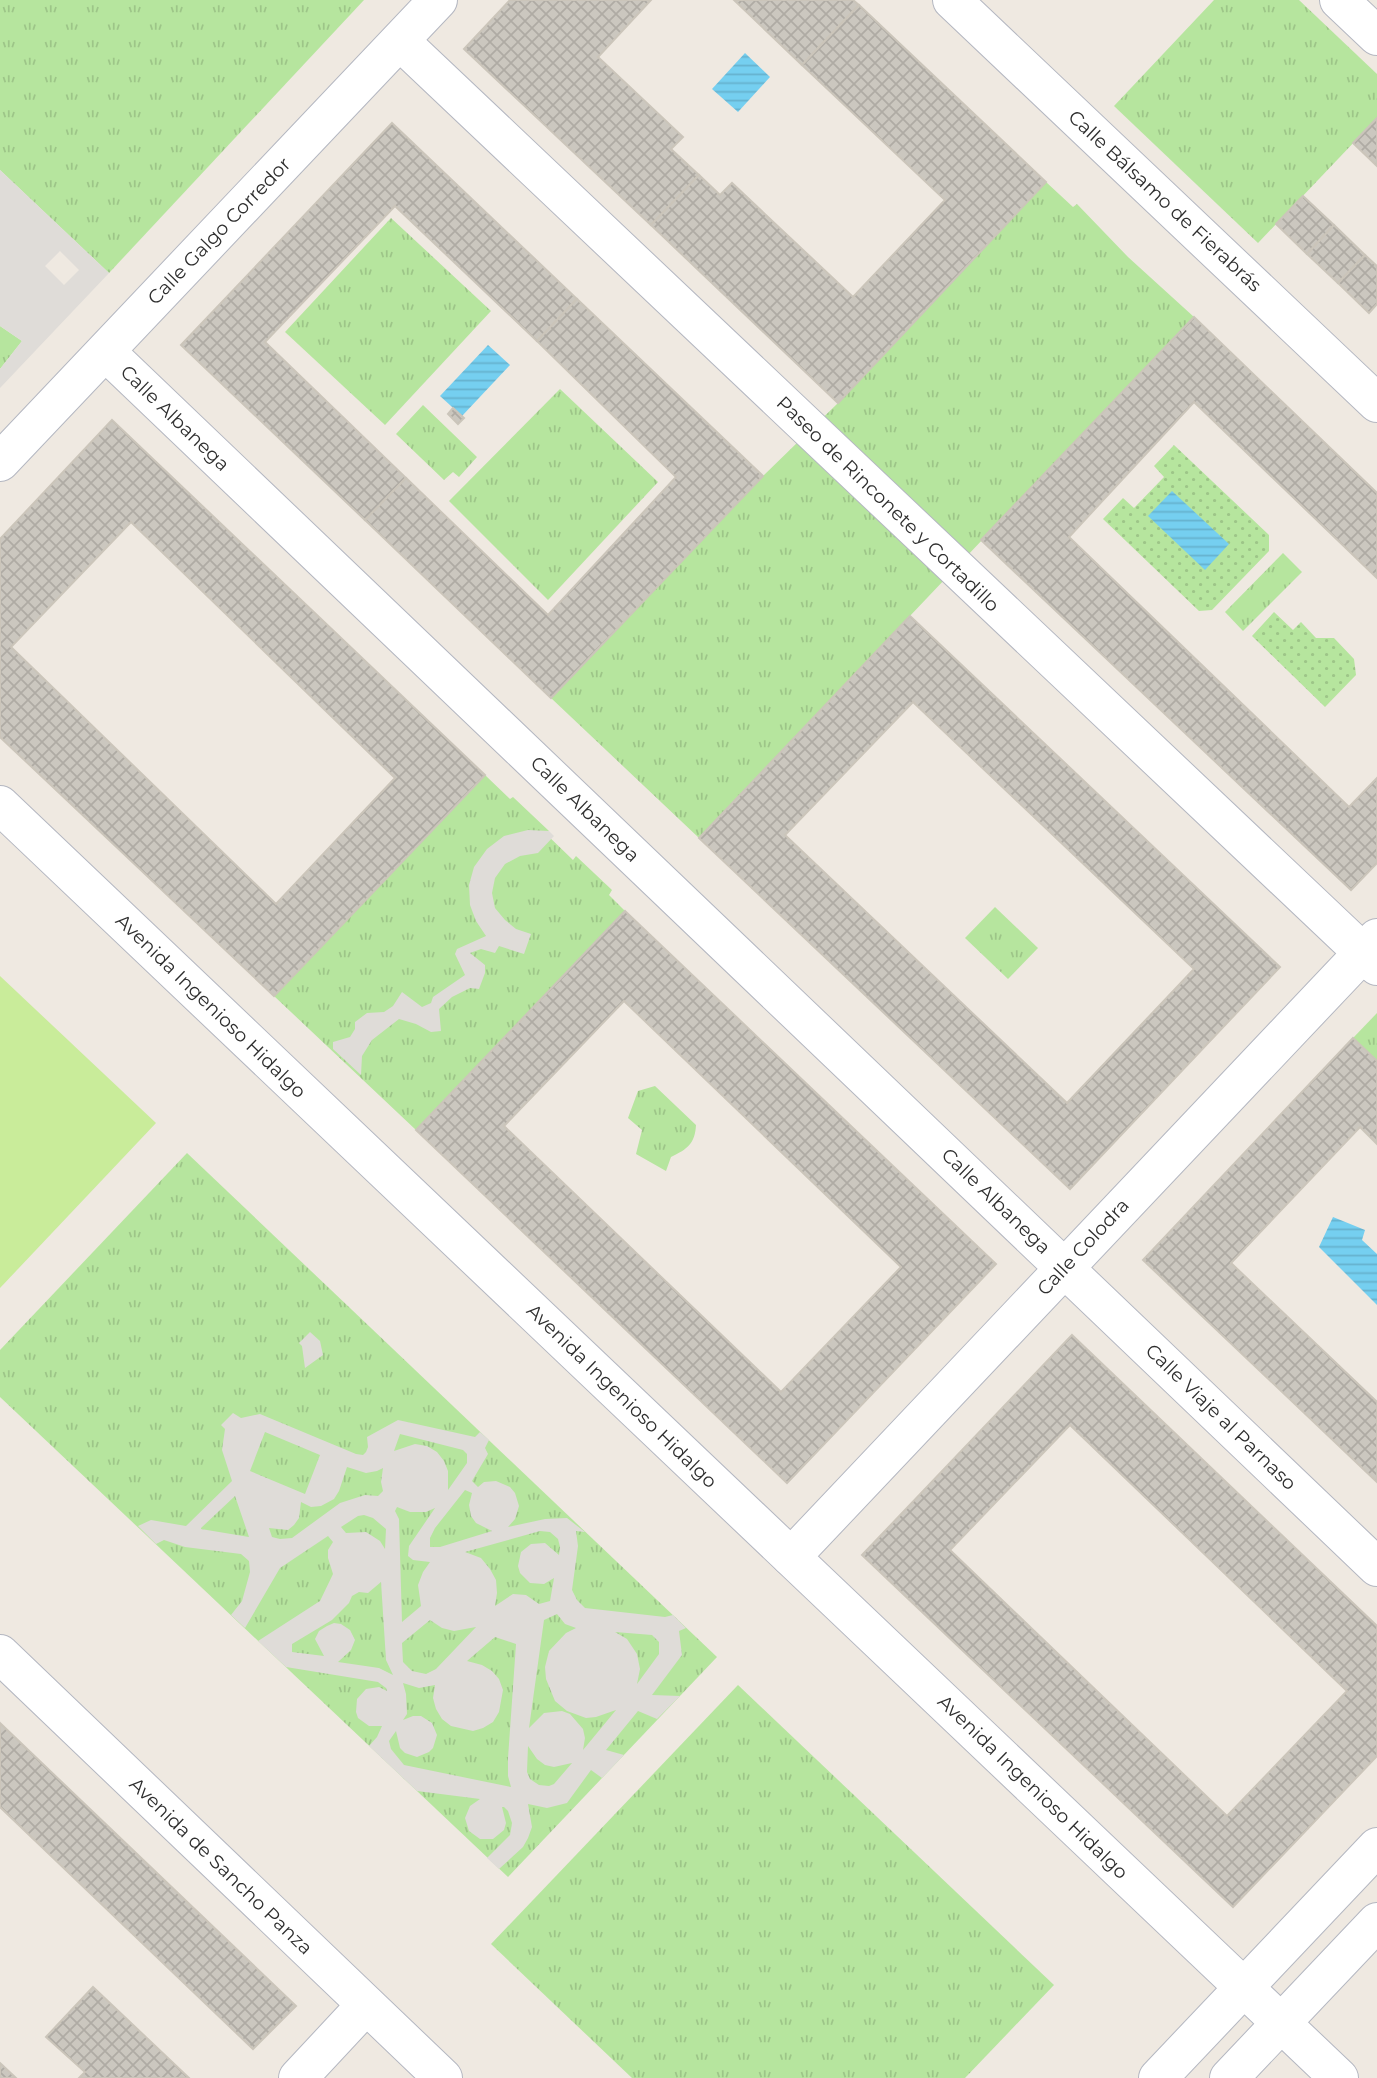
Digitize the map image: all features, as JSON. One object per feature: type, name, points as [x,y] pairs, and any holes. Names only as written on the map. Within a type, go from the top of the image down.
[{"type":"street","name":"Calle Galgo Corredor","points":[[0,462],[438,0]]},
{"type":"street","name":"Calle Bálsamo de Fierabrás","points":[[952,0],[1377,403]]},
{"type":"street","points":[[1339,0],[1377,36]]},
{"type":"street","name":"Paseo de Rinconete y Cortadillo","points":[[400,41],[1372,952]]},
{"type":"street","name":"Calle Albanega","points":[[106,352],[1065,1267]]},
{"type":"street","name":"Avenida Ingenioso Hidalgo","points":[[0,805],[1339,2078]]},
{"type":"street","name":"Calle Colodra","points":[[791,1557],[1065,1267],[1372,952]]},
{"type":"street","name":"Calle Viaje al Parnaso","points":[[1065,1267],[1377,1567]]},
{"type":"street","name":"Avenida de Sancho Panza","points":[[0,1654],[443,2078]]},
{"type":"street","points":[[1219,2078],[1239,2033],[1264,2006],[1377,1847]]},
{"type":"street","points":[[1158,2078],[1264,2006],[1377,1922]]},
{"type":"street","points":[[298,2078],[366,2005]]},
{"type":"street","points":[[1229,2078],[1264,2006]]},
{"type":"green space","points":[[0,0],[364,0],[109,273],[0,170]]},
{"type":"green space","points":[[1214,0],[1299,0],[1377,74],[1377,118],[1258,243],[1114,106]]},
{"type":"green space","points":[[1046,182],[1073,207],[1077,204],[1128,257],[1194,317],[699,838],[551,698],[763,476],[838,403]]},
{"type":"green space","points":[[391,218],[491,311],[385,425],[285,332]]},
{"type":"green space","points":[[0,326],[22,341],[0,369]]},
{"type":"green space","points":[[560,389],[658,482],[548,600],[449,501]]},
{"type":"green space","points":[[423,405],[477,457],[459,477],[453,472],[444,480],[396,434]]},
{"type":"green space","points":[[1174,445],[1269,535],[1269,551],[1212,610],[1199,611],[1103,519],[1123,498],[1134,508],[1164,477],[1154,466]]},
{"type":"green space","points":[[1283,553],[1302,572],[1243,631],[1225,612]]},
{"type":"green space","points":[[1274,612],[1293,630],[1301,622],[1316,638],[1334,638],[1354,659],[1356,675],[1325,707],[1252,636]]},
{"type":"green space","points":[[485,775],[549,831],[543,831],[573,860],[576,856],[612,890],[609,895],[625,911],[416,1130],[274,996]]},
{"type":"green space","points":[[995,907],[1038,948],[1008,979],[965,938]]},
{"type":"green space","points":[[0,976],[156,1123],[0,1288]]},
{"type":"green space","points":[[1377,1013],[1377,1061],[1353,1038]]},
{"type":"green space","points":[[655,1086],[696,1125],[692,1141],[671,1157],[666,1171],[636,1154],[642,1130],[628,1118],[638,1091]]},
{"type":"green space","points":[[187,1153],[717,1657],[508,1877],[0,1397],[0,1350]]},
{"type":"green space","points":[[738,1685],[1054,1985],[965,2078],[632,2078],[491,1944]]},
{"type":"shaded area","points":[[0,170],[109,273],[0,388],[0,369],[22,341],[0,326]],"holes":[[[60,251],[79,270],[64,285],[45,266]]]},
{"type":"shaded area","points":[[528,830],[549,831],[554,836],[538,853],[520,856],[505,864],[495,878],[492,893],[495,908],[505,920],[516,929],[531,934],[524,954],[499,946],[495,953],[481,949],[470,953],[485,965],[479,989],[470,988],[452,997],[439,1009],[441,1031],[431,1032],[399,1019],[372,1040],[362,1056],[361,1075],[333,1049],[333,1042],[350,1037],[355,1029],[355,1022],[367,1013],[384,1012],[393,1006],[402,992],[422,1007],[431,1003],[433,997],[465,975],[455,954],[457,949],[486,936],[470,905],[469,885],[474,867],[487,849],[504,836]]},
{"type":"shaded area","points":[[310,1332],[320,1341],[323,1355],[305,1368],[302,1346],[299,1343]]},
{"type":"shaded area","points":[[233,1413],[241,1418],[260,1414],[363,1455],[368,1447],[367,1437],[398,1420],[475,1437],[480,1432],[489,1440],[485,1448],[488,1454],[472,1481],[478,1487],[484,1482],[496,1481],[510,1487],[515,1493],[519,1506],[515,1519],[508,1527],[545,1519],[567,1518],[585,1532],[576,1531],[578,1546],[572,1590],[585,1608],[665,1617],[673,1615],[686,1628],[679,1631],[682,1655],[652,1695],[680,1696],[657,1719],[638,1711],[606,1750],[624,1755],[602,1778],[591,1770],[567,1803],[547,1808],[528,1804],[532,1827],[528,1838],[523,1847],[499,1869],[487,1858],[510,1835],[512,1823],[504,1807],[504,1830],[493,1839],[480,1839],[469,1831],[465,1818],[470,1806],[480,1799],[417,1791],[369,1746],[382,1726],[369,1726],[358,1718],[357,1699],[366,1689],[379,1687],[387,1691],[386,1688],[378,1682],[286,1667],[258,1641],[320,1601],[333,1574],[328,1550],[333,1542],[328,1536],[280,1568],[245,1628],[231,1615],[242,1601],[250,1572],[249,1561],[241,1554],[185,1547],[164,1540],[156,1544],[138,1526],[151,1520],[186,1526],[232,1481],[222,1450],[225,1429],[221,1425]],"holes":[[[265,1432],[320,1455],[305,1494],[250,1471]],[[400,1434],[463,1450],[467,1454],[467,1463],[448,1490],[448,1471],[444,1461],[437,1452],[427,1446],[415,1444],[394,1451]],[[347,1467],[366,1473],[383,1468],[383,1491],[378,1496],[365,1495],[340,1503],[292,1538],[272,1537],[269,1528],[288,1530],[294,1525],[299,1518],[301,1502],[311,1507],[321,1506],[334,1499]],[[465,1490],[472,1493],[469,1505],[471,1516],[476,1523],[492,1531],[440,1547],[430,1547],[430,1538]],[[235,1496],[249,1537],[201,1529],[201,1528]],[[397,1507],[410,1512],[426,1512],[435,1508],[409,1546],[408,1556],[413,1560],[430,1562],[418,1585],[421,1606],[402,1622],[399,1519],[395,1511]],[[358,1516],[373,1518],[386,1529],[385,1549],[380,1541],[366,1532],[346,1533],[341,1527]],[[540,1531],[550,1532],[558,1539],[559,1555],[545,1543],[531,1544],[521,1552],[518,1566],[520,1573],[530,1583],[544,1584],[554,1578],[550,1601],[539,1604],[526,1595],[513,1594],[495,1606],[496,1580],[481,1558],[465,1552]],[[381,1582],[386,1660],[393,1675],[379,1668],[338,1662],[351,1650],[355,1640],[350,1630],[341,1624],[334,1623],[319,1631],[315,1639],[324,1656],[292,1652],[292,1644],[332,1620],[349,1603],[352,1596],[359,1592],[368,1593]],[[557,1614],[565,1624],[576,1628],[566,1633],[549,1651],[545,1667],[546,1679],[555,1701],[567,1711],[586,1718],[616,1710],[583,1750],[583,1729],[570,1714],[562,1711],[544,1713],[529,1728],[544,1620]],[[430,1620],[442,1628],[454,1631],[476,1627],[436,1669],[426,1674],[412,1671],[403,1662],[402,1643]],[[615,1632],[652,1635],[659,1642],[659,1654],[637,1684],[640,1669],[637,1654],[627,1639]],[[495,1637],[516,1644],[508,1758],[511,1787],[404,1765],[391,1749],[389,1741],[396,1731],[400,1748],[417,1757],[433,1748],[437,1735],[432,1723],[421,1716],[403,1720],[407,1714],[403,1683],[419,1688],[435,1685],[433,1698],[442,1719],[451,1726],[473,1731],[493,1722],[499,1712],[503,1690],[492,1671],[467,1661]],[[528,1746],[545,1765],[554,1767],[572,1763],[554,1784],[539,1785],[530,1779],[527,1772]]]},
{"type":"water","points":[[745,53],[770,77],[738,112],[712,89]]},
{"type":"water","points":[[488,345],[510,365],[462,416],[440,396]]},
{"type":"water","points":[[1172,491],[1229,544],[1205,570],[1148,516]]},
{"type":"water","points":[[1333,1217],[1365,1230],[1362,1240],[1377,1254],[1377,1305],[1319,1247]]},
{"type":"building","points":[[510,0],[651,0],[598,57],[683,137],[671,149],[699,175],[651,225],[464,49]]},
{"type":"building","points":[[734,0],[853,0],[859,5],[802,65]]},
{"type":"building","points":[[859,5],[1046,182],[838,403],[651,225],[699,175],[720,195],[732,183],[853,297],[945,200],[802,65]]},
{"type":"building","points":[[1377,118],[1377,166],[1353,143]]},
{"type":"building","points":[[392,123],[577,299],[537,341],[395,206],[265,342],[406,478],[365,520],[181,345]]},
{"type":"building","points":[[1303,196],[1334,225],[1307,254],[1276,224]]},
{"type":"building","points":[[1334,225],[1365,255],[1338,283],[1307,254]]},
{"type":"building","points":[[1365,255],[1377,266],[1377,304],[1369,313],[1338,283]]},
{"type":"building","points":[[577,299],[763,476],[551,698],[365,520],[406,478],[548,615],[676,477],[537,341]]},
{"type":"building","points":[[1194,317],[1377,493],[1377,578],[1194,402],[1069,537],[1349,807],[1377,778],[1377,863],[1351,890],[981,540]]},
{"type":"building","points":[[453,408],[464,418],[458,424],[448,414]]},
{"type":"building","points":[[112,420],[485,775],[274,996],[0,737],[0,539]],"holes":[[[131,522],[395,778],[276,904],[11,647]]]},
{"type":"building","points":[[910,616],[1280,967],[1070,1189],[699,838]],"holes":[[[913,702],[1194,969],[1067,1103],[785,835]]]},
{"type":"building","points":[[625,911],[996,1264],[787,1483],[416,1130]],"holes":[[[624,1001],[901,1267],[781,1392],[504,1126]]]},
{"type":"building","points":[[1353,1038],[1377,1061],[1377,1144],[1360,1127],[1231,1263],[1377,1402],[1377,1482],[1143,1260]]},
{"type":"building","points":[[1072,1335],[1377,1626],[1377,1756],[1233,1907],[862,1555]],"holes":[[[1070,1425],[1347,1691],[1227,1816],[950,1550]]]},
{"type":"building","points":[[0,1723],[296,2006],[253,2049],[0,1807]]},
{"type":"building","points":[[93,1987],[189,2078],[79,2078],[85,2072],[46,2037]]},
{"type":"building","points":[[0,2063],[16,2078],[0,2078]]}]
